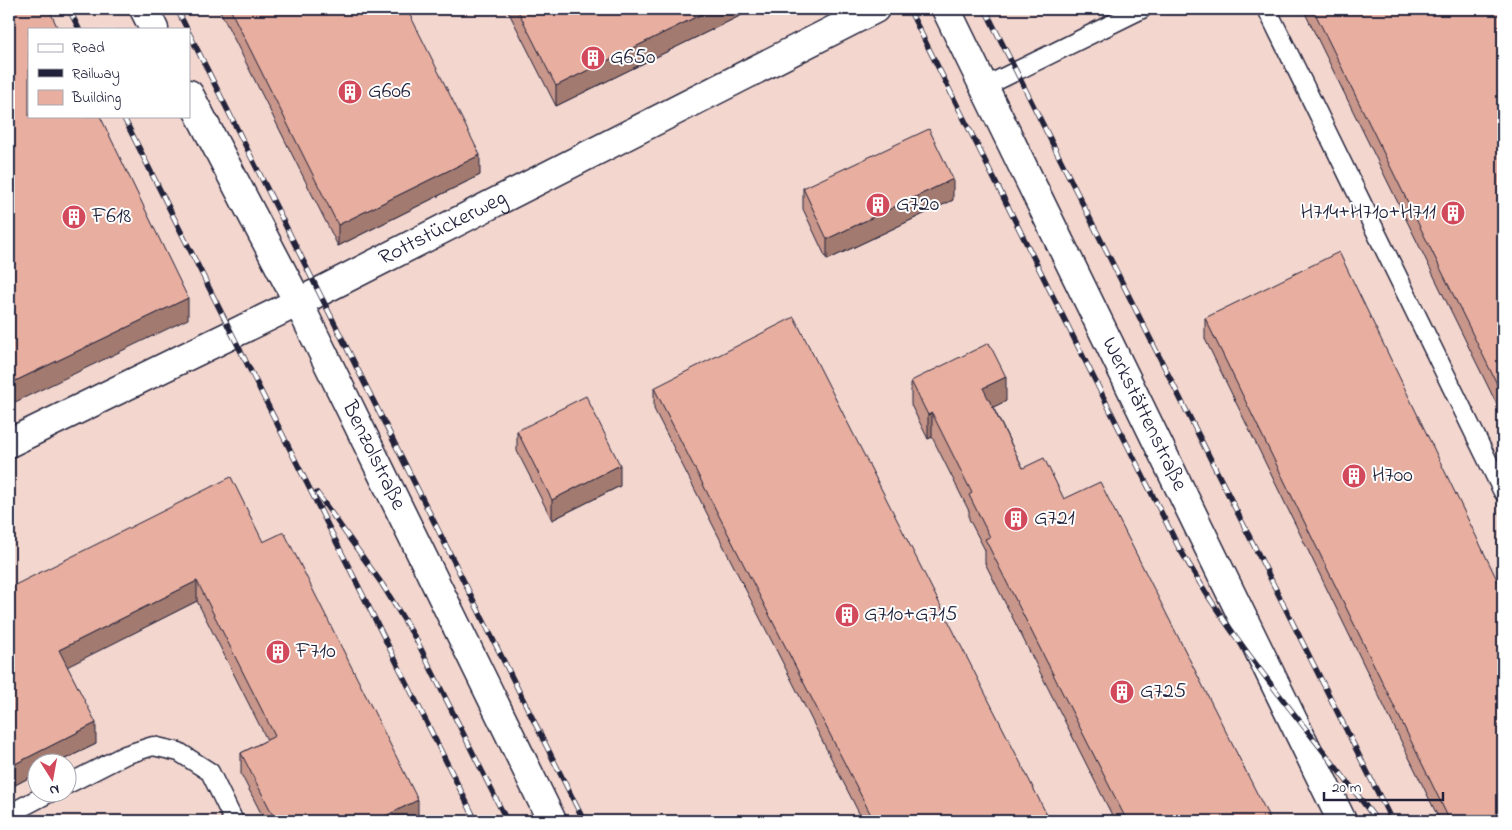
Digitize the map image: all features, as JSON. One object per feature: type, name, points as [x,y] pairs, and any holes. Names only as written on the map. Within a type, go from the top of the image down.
[{"type":"street","points":[[144,9],[154,28]]},
{"type":"street","name":"Rottstückerweg","points":[[9,443],[298,302],[875,9]]},
{"type":"street","name":"Werkstättenstraße","points":[[946,9],[1342,821]]},
{"type":"street","name":"Benzolstraße","points":[[190,96],[298,302],[545,819]]},
{"type":"lane","points":[[984,87],[1142,9]]},
{"type":"lane","points":[[1267,9],[1503,492]]},
{"type":"lane","points":[[78,779],[125,755],[154,746],[179,752],[210,772],[234,821]]},
{"type":"lane","points":[[9,814],[32,802]]},
{"type":"shaded area","points":[[9,9],[1503,9],[1503,821],[9,821]]},
{"type":"building","name":"F618","points":[[9,9],[49,9],[58,28],[28,28],[28,118],[101,118],[188,298],[9,384]]},
{"type":"building","name":"G606","points":[[230,9],[407,9],[480,155],[338,225]]},
{"type":"building","name":"G650","points":[[517,9],[712,9],[556,86]]},
{"type":"building","name":"H714+H710+H711","points":[[1313,9],[1503,9],[1503,396]]},
{"type":"building","name":"G720","points":[[929,129],[953,179],[827,239],[803,188]]},
{"type":"building","name":"H700","points":[[1339,252],[1503,592],[1503,821],[1450,821],[1205,318]]},
{"type":"building","name":"G710+G715","points":[[794,317],[1050,821],[874,821],[654,388]]},
{"type":"building","name":"G725","points":[[989,343],[1006,377],[983,388],[1023,468],[1044,458],[1064,499],[1100,482],[1271,821],[1127,821],[985,539],[990,537],[969,495],[972,493],[932,413],[928,415],[911,381]]},
{"type":"building","points":[[586,396],[620,465],[552,500],[517,431]]},
{"type":"building","name":"F710","points":[[231,477],[263,542],[284,532],[418,800],[375,821],[276,821],[241,753],[275,736],[197,581],[59,650],[96,723],[39,752],[28,752],[28,757],[15,764],[9,752],[9,588]]},
{"type":"railway","points":[[69,9],[78,28]]},
{"type":"railway","points":[[177,9],[186,28]]},
{"type":"railway","points":[[909,9],[1178,546],[1212,602],[1251,658],[1377,821]]},
{"type":"railway","points":[[985,9],[1392,821]]},
{"type":"railway","points":[[190,35],[584,821]]},
{"type":"railway","points":[[124,118],[476,821]]},
{"type":"railway","points":[[317,493],[382,584],[417,641],[507,821]]},
{"type":"place","name":"G650","points":[[593,58]]},
{"type":"place","name":"G606","points":[[350,92]]},
{"type":"place","name":"G720","points":[[878,205]]},
{"type":"place","name":"H714+H710+H711","points":[[1453,213]]},
{"type":"place","name":"F618","points":[[74,217]]},
{"type":"place","name":"H700","points":[[1354,476]]},
{"type":"place","name":"G721","points":[[1016,519]]},
{"type":"place","name":"G710+G715","points":[[847,615]]},
{"type":"place","name":"F710","points":[[278,652]]},
{"type":"place","name":"G725","points":[[1122,692]]}]
